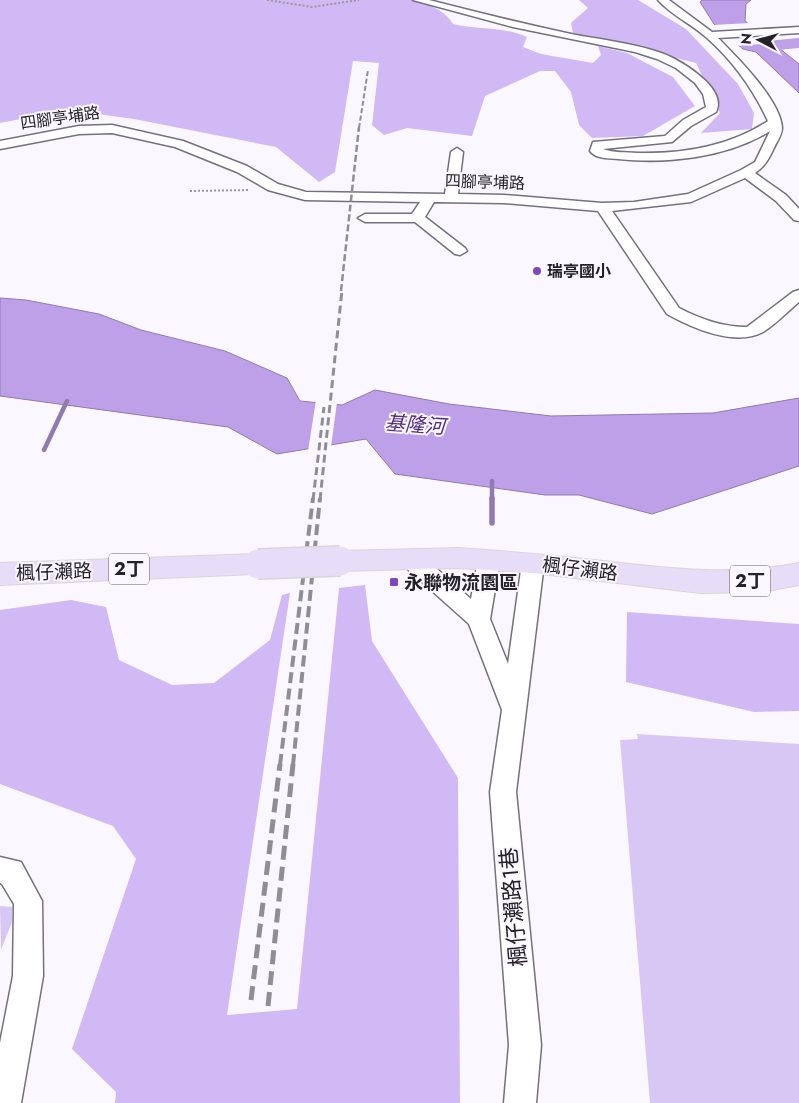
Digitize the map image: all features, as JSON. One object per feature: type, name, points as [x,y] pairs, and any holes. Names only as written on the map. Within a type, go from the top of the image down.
[{"type":"main road","name":"楓仔瀨路","points":[[6,577],[258,564],[458,558],[533,563],[700,582],[762,581],[799,574]]},
{"type":"street","points":[[418,0],[565,36],[654,54],[699,80],[710,95],[712,109],[687,123],[668,139],[598,145],[596,151],[602,154],[651,158],[693,153],[735,142],[766,129],[775,122],[760,92],[745,71],[710,36],[663,0]]},
{"type":"street","points":[[710,36],[799,30]]},
{"type":"street","name":"四腳亭埔路","points":[[0,145],[78,130],[112,129],[179,144],[242,169],[273,187],[305,196],[504,199],[602,207],[634,206],[691,198],[746,173],[760,164],[774,140],[775,122]]},
{"type":"street","points":[[451,198],[457,152]]},
{"type":"street","points":[[746,173],[781,198],[799,217]]},
{"type":"street","points":[[418,218],[418,215],[432,197]]},
{"type":"street","points":[[602,207],[673,311],[690,321],[725,330],[754,330],[799,295]]},
{"type":"street","points":[[365,218],[418,218],[460,251]]},
{"type":"street","name":"楓仔瀨路1巷","points":[[411,559],[480,620],[514,711]]},
{"type":"street","name":"楓仔瀨路1巷","points":[[480,620],[489,560]]},
{"type":"street","name":"楓仔瀨路1巷","points":[[520,1103],[525,1045],[503,792],[533,563]]},
{"type":"street","points":[[0,870],[11,872],[28,901],[28,976],[5,1103]]},
{"type":"path","points":[[267,0],[312,7],[359,0]]},
{"type":"path","points":[[190,191],[247,190],[273,187]]},
{"type":"shaded area","points":[[0,0],[412,0],[429,5],[440,11],[453,24],[509,31],[527,37],[523,47],[541,54],[593,63],[601,55],[598,46],[627,53],[673,77],[695,106],[643,136],[592,138],[579,125],[571,92],[555,71],[540,71],[485,96],[472,136],[407,128],[384,135],[372,125],[379,63],[353,61],[335,172],[319,182],[276,147],[134,119],[68,110],[0,123]]},
{"type":"shaded area","points":[[579,0],[638,0],[686,29],[738,84],[754,113],[752,129],[701,133],[720,113],[696,63],[573,33],[571,23],[588,8]]},
{"type":"shaded area","points":[[365,585],[372,641],[458,778],[460,1103],[115,1103],[116,1092],[72,1049],[136,859],[113,826],[0,784],[0,610],[71,600],[106,607],[119,660],[172,685],[214,683],[270,640],[282,595],[290,593],[227,1015],[297,1009],[339,588]]},
{"type":"shaded area","points":[[627,612],[799,624],[799,711],[754,712],[626,682]]},
{"type":"water","points":[[702,0],[751,0],[746,4],[745,21],[799,64],[799,93],[756,52],[743,49],[714,24],[700,2]]},
{"type":"water","name":"基隆河","points":[[0,298],[26,300],[99,314],[141,330],[225,351],[287,378],[300,401],[342,405],[375,390],[449,404],[551,416],[713,413],[799,398],[799,466],[652,514],[579,495],[545,495],[395,474],[366,439],[277,454],[228,427],[0,396]]},
{"type":"pier","points":[[750,23],[774,43],[736,46],[713,25]]},
{"type":"pier","points":[[316,400],[337,402],[331,447],[308,451]]},
{"type":"building","points":[[637,734],[799,744],[799,1103],[650,1103],[620,740],[638,739]]},
{"type":"building","points":[[0,906],[12,907],[12,922],[1,950]]},
{"type":"waterway","points":[[766,46],[799,43]]},
{"type":"waterway","points":[[44,450],[67,401]]},
{"type":"waterway","points":[[492,481],[492,523]]},
{"type":"railway","points":[[359,128],[368,70]]},
{"type":"railway","points":[[341,291],[359,127]]},
{"type":"railway","points":[[320,500],[342,290]]},
{"type":"railway","points":[[313,500],[324,407]]},
{"type":"railway","points":[[280,765],[313,498]]},
{"type":"railway","points":[[293,765],[320,498]]},
{"type":"railway","points":[[251,1000],[280,764]]},
{"type":"railway","points":[[268,1006],[293,764]]},
{"type":"place","name":"瑞亭國小","points":[[537,271]]},
{"type":"place","name":"永聯物流園區","points":[[394,582]]}]
